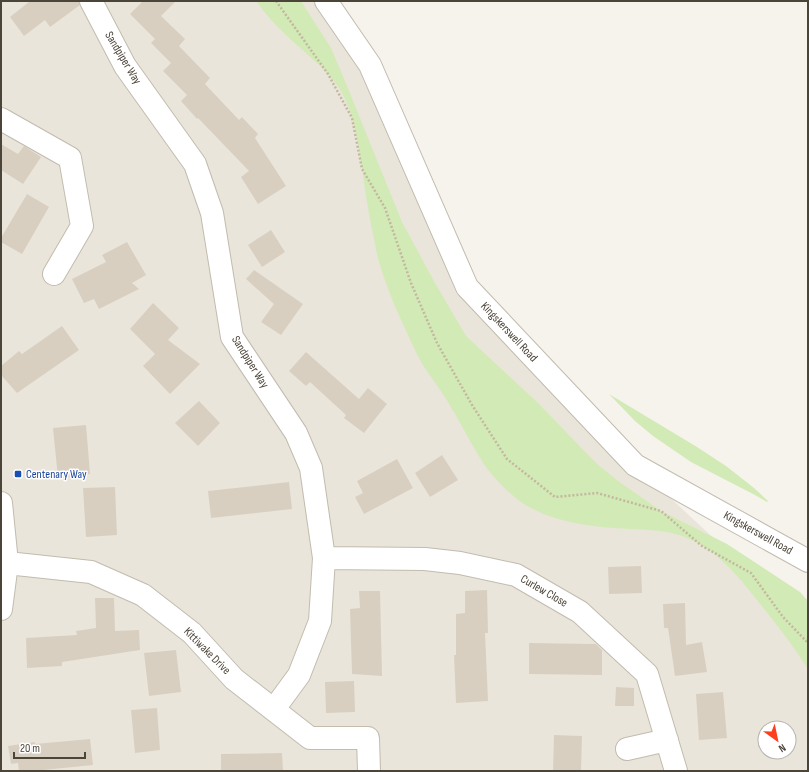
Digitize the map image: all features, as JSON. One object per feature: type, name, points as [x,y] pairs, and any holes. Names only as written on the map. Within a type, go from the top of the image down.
[{"type":"street","name":"Sandpiper Way","points":[[91,1],[126,66],[195,164],[212,213],[232,337],[296,433],[311,468],[324,558],[320,621],[298,675],[274,709]]},
{"type":"street","name":"Kingskerswell Road","points":[[326,1],[370,65],[467,287],[634,465],[808,561]]},
{"type":"street","points":[[1,119],[70,158],[82,226],[54,274]]},
{"type":"street","points":[[1,503],[7,563],[1,609]]},
{"type":"street","name":"Curlew Close","points":[[324,558],[425,559],[460,563],[516,575],[580,612],[647,674],[676,771]]},
{"type":"street","name":"Kittiwake Drive","points":[[7,563],[91,572],[143,594],[192,633],[234,679],[310,738],[368,738],[369,771]]},
{"type":"street","points":[[627,749],[667,740]]},
{"type":"path","points":[[276,1],[328,74],[352,118],[362,169],[385,208],[411,282],[437,343],[472,405],[507,458],[555,497],[597,493],[661,511],[702,546],[751,573],[783,617],[808,643]]},
{"type":"shaded area","points":[[1,1],[326,1],[370,65],[467,287],[635,465],[808,626],[808,771],[1,771]]},
{"type":"green space","points":[[256,1],[301,1],[331,48],[402,222],[466,336],[538,403],[596,463],[618,481],[661,511],[727,544],[800,592],[808,601],[808,669],[780,629],[738,577],[711,551],[682,536],[668,532],[591,526],[566,521],[541,513],[519,501],[510,494],[488,470],[441,391],[421,362],[390,294],[381,270],[368,210],[356,131],[344,96],[328,74],[280,29]]},
{"type":"green space","points":[[609,394],[726,466],[768,501],[767,502],[691,462],[653,436],[635,421]]},
{"type":"building","points":[[30,1],[79,1],[80,5],[50,27],[45,20],[24,36],[10,17]]},
{"type":"building","points":[[143,1],[176,1],[161,16],[185,39],[179,46],[210,78],[205,84],[239,120],[242,117],[258,134],[255,138],[286,186],[258,204],[241,177],[249,171],[181,101],[187,95],[163,71],[171,63],[151,43],[155,39],[130,14]]},
{"type":"building","points":[[1,144],[18,154],[24,146],[41,157],[23,184],[1,170]]},
{"type":"building","points":[[27,194],[49,207],[22,254],[1,242],[1,238]]},
{"type":"building","points":[[271,230],[285,252],[262,267],[248,245]]},
{"type":"building","points":[[127,242],[146,275],[132,283],[139,289],[99,309],[94,299],[84,303],[72,279],[106,262],[102,255]]},
{"type":"building","points":[[254,270],[303,304],[281,335],[261,322],[274,304],[246,279]]},
{"type":"building","points":[[153,303],[179,328],[168,340],[200,364],[170,394],[143,366],[155,354],[130,329]]},
{"type":"building","points":[[62,326],[79,350],[17,393],[1,375],[1,366],[19,351],[22,354]]},
{"type":"building","points":[[306,352],[359,399],[368,388],[387,404],[364,433],[344,418],[346,415],[310,382],[306,386],[289,371]]},
{"type":"building","points":[[199,401],[220,423],[198,446],[175,423]]},
{"type":"building","points":[[86,425],[90,474],[58,478],[53,428]]},
{"type":"building","points":[[442,455],[458,480],[430,497],[415,473]]},
{"type":"building","points":[[397,459],[413,488],[364,514],[355,497],[363,493],[357,481]]},
{"type":"building","points":[[289,482],[292,509],[211,518],[208,491]]},
{"type":"building","points":[[115,487],[117,535],[86,537],[83,488]]},
{"type":"building","points":[[641,566],[642,593],[609,594],[608,567]]},
{"type":"building","points":[[487,590],[488,633],[485,633],[488,701],[456,703],[454,655],[456,655],[456,614],[465,613],[465,591]]},
{"type":"building","points":[[359,591],[380,591],[382,676],[352,674],[350,609],[360,608]]},
{"type":"building","points":[[95,598],[114,598],[115,631],[139,630],[140,650],[62,662],[62,666],[27,668],[26,638],[77,635],[76,631],[96,628]]},
{"type":"building","points":[[685,603],[686,645],[702,642],[707,672],[675,676],[668,628],[664,628],[663,604]]},
{"type":"building","points":[[529,643],[596,644],[602,650],[602,675],[529,674]]},
{"type":"building","points":[[176,650],[181,692],[149,696],[144,653]]},
{"type":"building","points":[[354,681],[355,712],[326,713],[325,682]]},
{"type":"building","points":[[616,687],[634,688],[634,706],[615,706]]},
{"type":"building","points":[[723,692],[727,738],[699,740],[696,694]]},
{"type":"building","points":[[157,708],[160,750],[135,753],[131,710]]},
{"type":"building","points":[[554,735],[582,736],[581,771],[553,771]]},
{"type":"building","points":[[90,739],[93,765],[19,771],[18,763],[11,764],[8,746],[35,742],[35,744]]},
{"type":"building","points":[[282,753],[283,771],[221,771],[221,754]]},
{"type":"place","name":"Centenary Way","points":[[18,474]]}]
